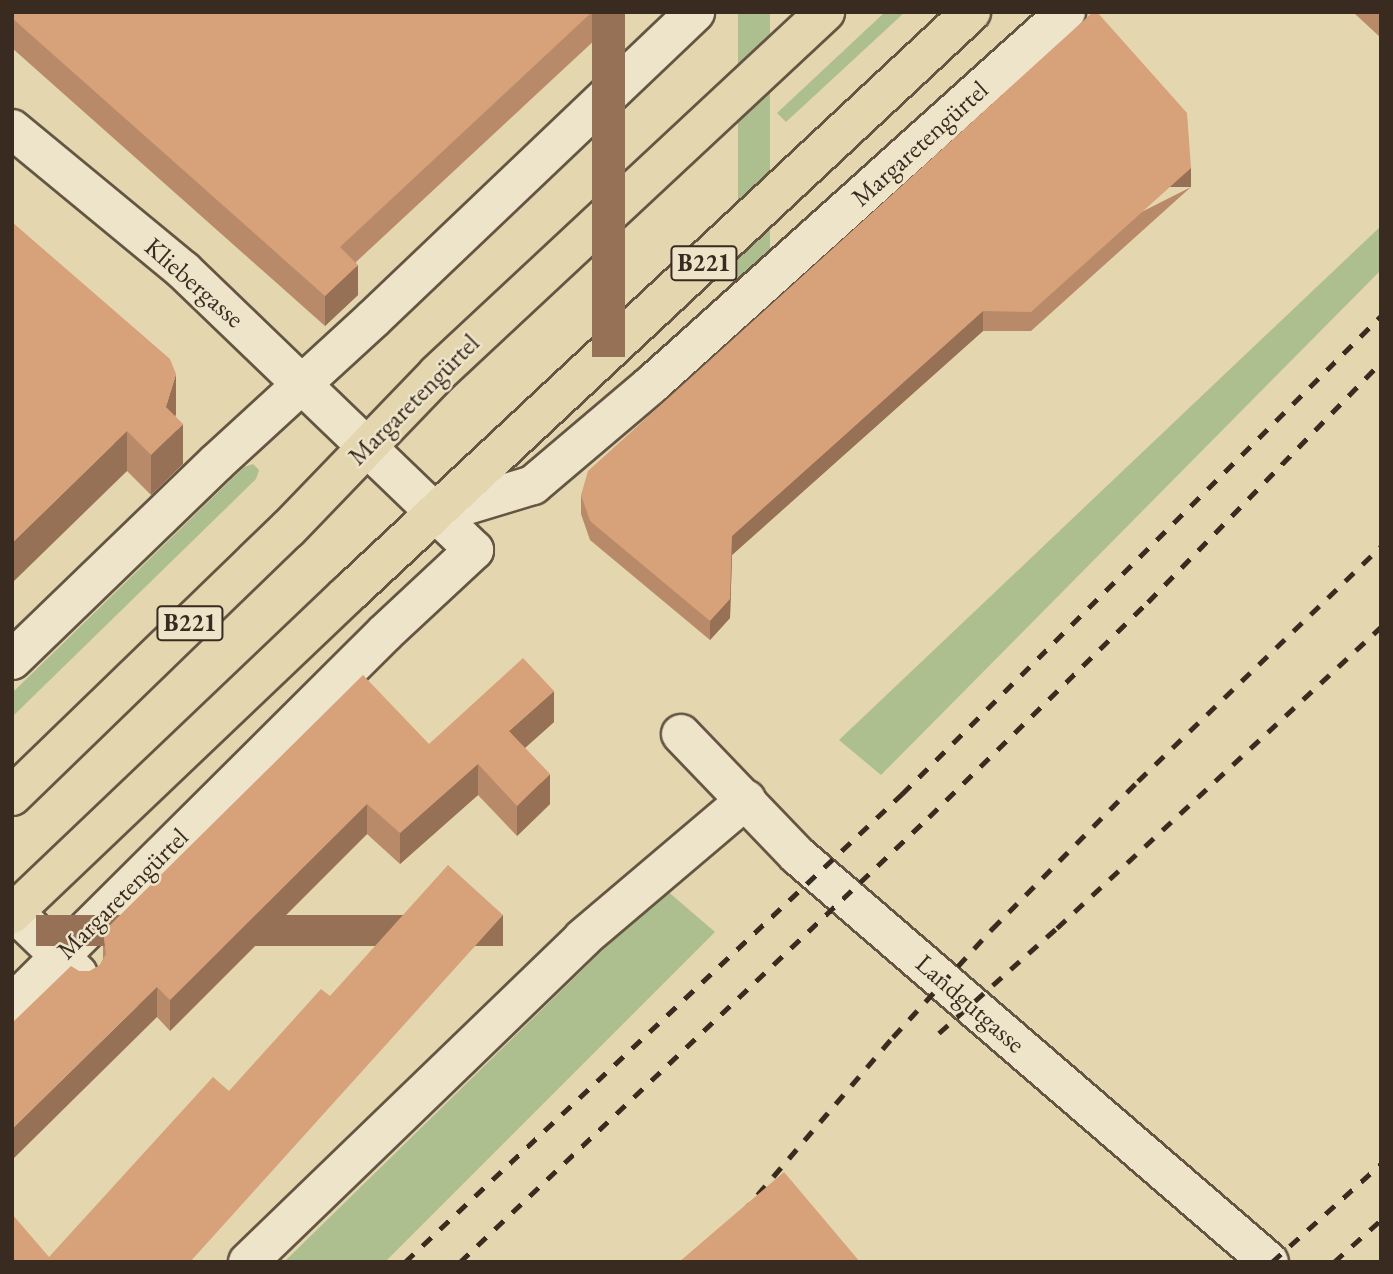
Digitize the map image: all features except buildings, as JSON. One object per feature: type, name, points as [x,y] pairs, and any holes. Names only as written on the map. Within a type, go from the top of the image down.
[{"type":"main road","name":"Margaretengürtel","points":[[12,796],[288,528],[437,374],[825,12]]},
{"type":"main road","name":"Margaretengürtel","points":[[13,913],[971,12]]},
{"type":"street","points":[[12,660],[695,12]]},
{"type":"street","name":"Margaretengürtel","points":[[12,1004],[73,968],[385,633],[474,550],[436,514],[533,485],[661,376],[1066,12]]},
{"type":"street","name":"Kliebergasse","points":[[12,130],[183,270],[366,447]]},
{"type":"street","points":[[366,447],[436,514]]},
{"type":"street","name":"Landgutgasse","points":[[681,734],[797,855],[1269,1262]]},
{"type":"street","points":[[248,1262],[583,938],[746,800]]},
{"type":"street","points":[[13,913],[73,968]]},
{"type":"green space","points":[[738,12],[770,12],[770,357],[738,357]]},
{"type":"green space","points":[[885,12],[905,12],[786,122],[777,113]]},
{"type":"green space","points":[[1381,226],[1381,270],[881,775],[839,740]]},
{"type":"green space","points":[[253,464],[259,470],[256,479],[12,717],[12,693],[244,467]]},
{"type":"green space","points":[[665,889],[715,932],[385,1262],[284,1262]]},
{"type":"railway","points":[[405,1262],[902,794],[1381,316]]},
{"type":"railway","points":[[460,1262],[929,817],[1148,602],[1381,362]]},
{"type":"railway","points":[[742,1213],[893,1037],[992,929],[1138,781],[1381,546]]},
{"type":"railway","points":[[939,1033],[1057,928],[1381,627]]},
{"type":"railway","points":[[1272,1262],[1381,1164]]},
{"type":"railway","points":[[1334,1262],[1381,1220]]}]
